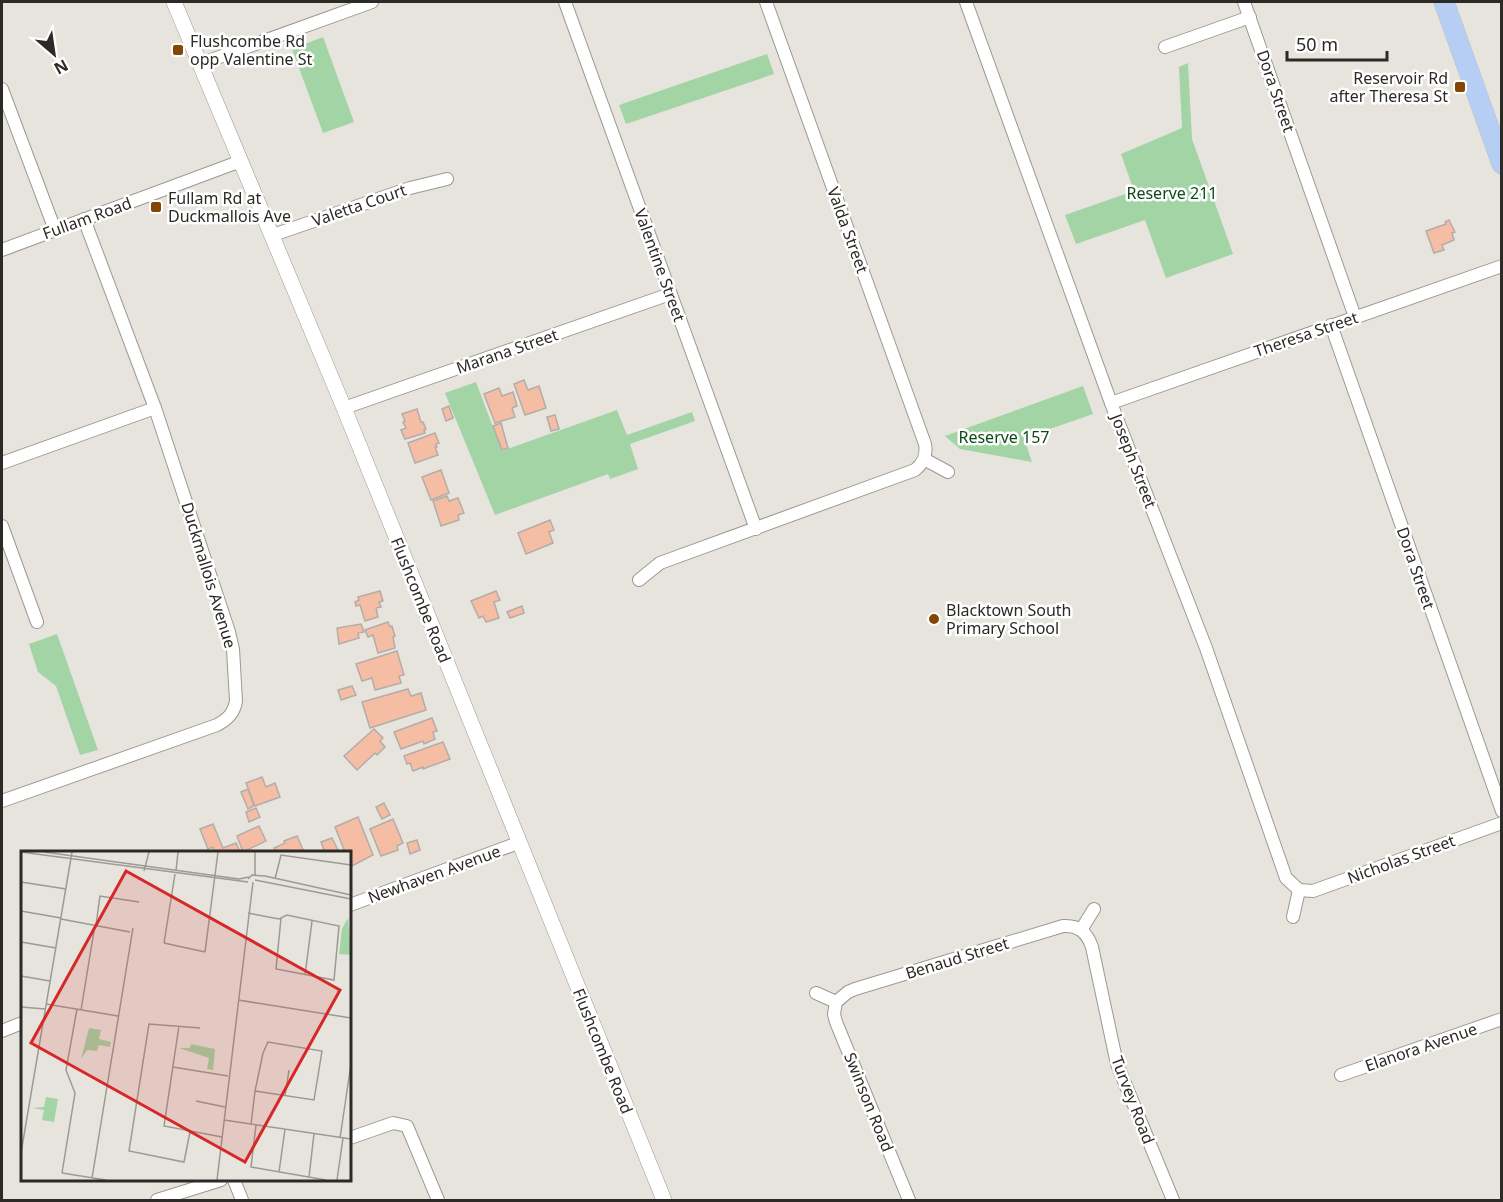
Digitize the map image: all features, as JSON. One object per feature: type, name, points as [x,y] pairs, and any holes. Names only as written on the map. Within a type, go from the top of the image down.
[{"type":"main road","points":[[1444,2],[1502,164]]},
{"type":"street","name":"Flushcombe Road","points":[[174,2],[344,408],[664,1200]]},
{"type":"street","points":[[200,64],[372,2]]},
{"type":"street","name":"Valentine Street","points":[[565,2],[756,529]]},
{"type":"street","name":"Valda Street","points":[[766,2],[925,444],[924,459]]},
{"type":"street","name":"Joseph Street","points":[[966,2],[1111,403],[1206,648],[1286,878],[1299,890]]},
{"type":"street","name":"Dora Street","points":[[1244,2],[1355,316]]},
{"type":"street","points":[[1165,47],[1250,17]]},
{"type":"street","points":[[2,89],[56,230]]},
{"type":"street","name":"Fullam Road","points":[[2,250],[241,161]]},
{"type":"street","name":"Valetta Court","points":[[273,235],[410,188],[447,179]]},
{"type":"street","name":"Duckmallois Avenue","points":[[2,801],[217,724],[228,718],[235,708],[233,649],[229,632],[155,408],[84,219]]},
{"type":"street","name":"Theresa Street","points":[[1111,403],[1502,266]]},
{"type":"street","name":"Marana Street","points":[[344,408],[670,294]]},
{"type":"street","name":"Dora Street","points":[[1331,325],[1502,811]]},
{"type":"street","points":[[2,463],[155,408]]},
{"type":"street","points":[[639,580],[660,563],[915,470],[924,459],[948,472]]},
{"type":"street","points":[[2,526],[37,622]]},
{"type":"street","name":"Nicholas Street","points":[[1299,890],[1313,891],[1501,826]]},
{"type":"street","name":"Newhaven Avenue","points":[[351,905],[518,843]]},
{"type":"street","points":[[1293,917],[1299,890]]},
{"type":"street","points":[[1081,930],[1094,909]]},
{"type":"street","name":"Benaud Street","points":[[837,1002],[855,989],[1063,926],[1081,930]]},
{"type":"street","name":"Turvey Road","points":[[1081,930],[1087,935],[1092,947],[1117,1064],[1173,1200]]},
{"type":"street","points":[[816,993],[837,1002]]},
{"type":"street","name":"Swinson Road","points":[[837,1002],[834,1014],[836,1022],[909,1200]]},
{"type":"street","name":"Elanora Avenue","points":[[1341,1075],[1502,1019]]},
{"type":"street","points":[[2,1031],[21,1023]]},
{"type":"street","points":[[351,1138],[393,1124],[407,1126],[438,1200]]},
{"type":"street","points":[[158,1200],[215,1181]]},
{"type":"street","points":[[235,1181],[242,1200]]},
{"type":"green space","points":[[323,37],[354,122],[323,133],[292,49]]},
{"type":"green space","points":[[767,54],[774,74],[626,124],[619,105]]},
{"type":"green space","name":"Reserve 211","points":[[1188,63],[1192,139],[1233,254],[1166,278],[1145,220],[1076,244],[1065,215],[1134,191],[1121,154],[1182,128],[1179,67]]},
{"type":"green space","points":[[476,382],[502,451],[617,410],[627,435],[692,412],[695,421],[630,444],[638,469],[610,479],[608,474],[495,515],[445,393]]},
{"type":"green space","name":"Reserve 157","points":[[1083,386],[1093,414],[1024,438],[1032,462],[960,449],[945,436]]},
{"type":"green space","points":[[57,634],[98,750],[80,755],[56,686],[38,672],[29,644]]},
{"type":"building","points":[[1449,220],[1455,232],[1452,233],[1454,240],[1442,245],[1444,250],[1434,253],[1426,231],[1446,224],[1445,222]]},
{"type":"building","points":[[524,380],[528,390],[539,386],[546,408],[525,415],[514,384]]},
{"type":"building","points":[[499,388],[502,396],[513,392],[517,406],[512,408],[515,417],[495,423],[484,394]]},
{"type":"building","points":[[449,406],[453,418],[446,421],[442,409]]},
{"type":"building","points":[[417,409],[426,429],[425,433],[405,439],[401,430],[406,428],[402,414]]},
{"type":"building","points":[[555,415],[559,429],[551,431],[547,417]]},
{"type":"building","points":[[501,423],[508,448],[502,450],[493,426]]},
{"type":"building","points":[[435,433],[439,443],[435,447],[438,455],[415,463],[408,443]]},
{"type":"building","points":[[441,470],[449,493],[431,500],[422,477]]},
{"type":"building","points":[[447,496],[449,501],[458,498],[464,513],[458,515],[459,520],[441,526],[433,501]]},
{"type":"building","points":[[550,520],[554,530],[549,532],[553,543],[526,554],[518,533]]},
{"type":"building","points":[[380,591],[383,601],[379,602],[381,607],[376,608],[378,617],[365,621],[360,605],[356,606],[355,602],[359,600],[358,597]]},
{"type":"building","points":[[496,591],[500,600],[494,602],[499,618],[486,622],[483,616],[479,618],[471,601]]},
{"type":"building","points":[[522,606],[524,613],[510,618],[507,612]]},
{"type":"building","points":[[388,622],[395,636],[393,637],[395,648],[378,653],[373,635],[368,637],[365,630]]},
{"type":"building","points":[[361,624],[364,632],[358,633],[359,638],[339,644],[337,628]]},
{"type":"building","points":[[397,651],[404,675],[399,676],[401,683],[375,690],[372,678],[362,681],[356,664]]},
{"type":"building","points":[[352,686],[356,695],[341,700],[338,690]]},
{"type":"building","points":[[408,689],[411,696],[421,693],[426,710],[370,728],[362,702]]},
{"type":"building","points":[[432,718],[437,731],[433,732],[435,739],[401,749],[394,732]]},
{"type":"building","points":[[374,729],[383,738],[380,741],[385,747],[357,770],[344,756]]},
{"type":"building","points":[[443,742],[450,759],[413,771],[410,763],[407,764],[404,756]]},
{"type":"building","points":[[262,777],[266,787],[275,783],[280,797],[255,806],[246,783]]},
{"type":"building","points":[[248,789],[254,806],[248,809],[241,792]]},
{"type":"building","points":[[384,803],[390,815],[382,819],[376,807]]},
{"type":"building","points":[[256,808],[260,817],[249,822],[246,812]]},
{"type":"building","points":[[358,817],[373,855],[351,866],[351,851],[345,851],[335,827]]},
{"type":"building","points":[[393,819],[403,843],[397,846],[398,850],[381,856],[370,829]]},
{"type":"building","points":[[213,824],[223,848],[236,843],[240,851],[214,851],[213,847],[208,849],[200,829]]},
{"type":"building","points":[[259,826],[266,841],[243,851],[237,836]]},
{"type":"building","points":[[297,836],[304,851],[276,851],[274,848],[285,843],[284,841]]},
{"type":"building","points":[[332,838],[338,851],[321,851],[324,850],[321,842]]},
{"type":"building","points":[[417,840],[420,850],[410,854],[407,843]]},
{"type":"place","name":"Flushcombe Rd opp Valentine St","points":[[178,50]]},
{"type":"place","name":"Reservoir Rd after Theresa St","points":[[1460,87]]},
{"type":"place","name":"Fullam Rd at Duckmallois Ave","points":[[156,207]]},
{"type":"place","name":"Blacktown South Primary School","points":[[934,619]]}]
